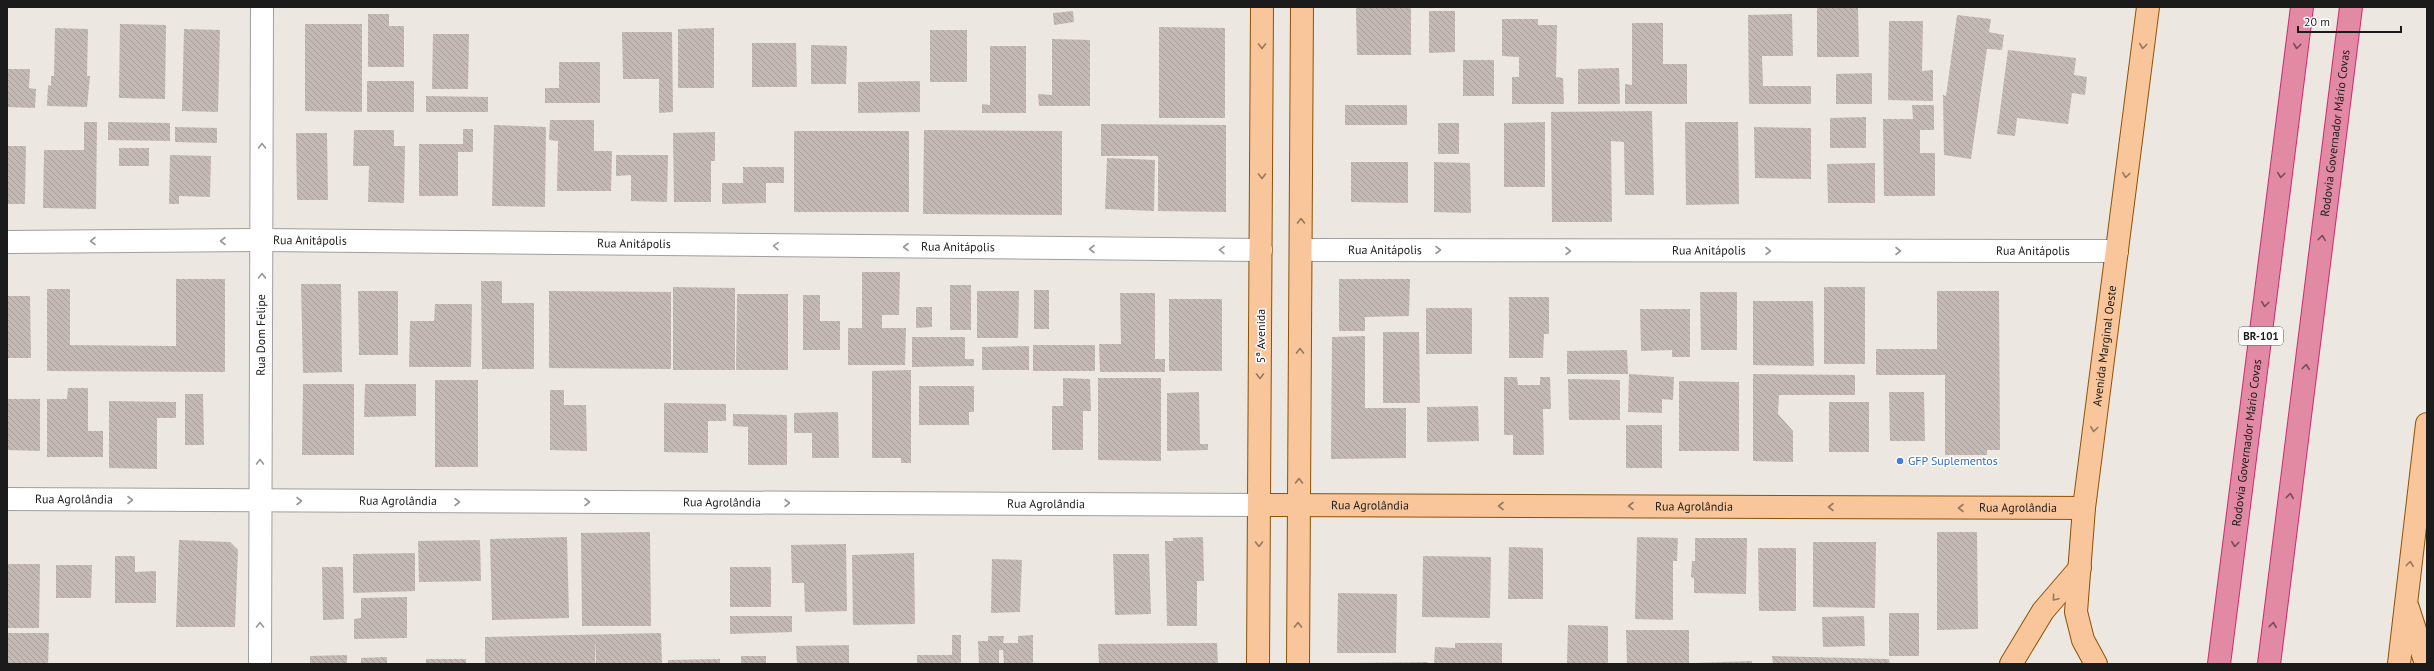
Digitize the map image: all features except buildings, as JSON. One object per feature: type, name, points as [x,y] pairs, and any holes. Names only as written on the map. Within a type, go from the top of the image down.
[{"type":"highway","name":"Rodovia Governador Mário Covas","points":[[2220,664],[2302,7]]},
{"type":"highway","name":"Rodovia Governador Mário Covas","points":[[2269,664],[2351,7]]},
{"type":"main road","name":"5ª Avenida","points":[[1258,664],[1262,7]]},
{"type":"main road","points":[[1298,664],[1302,7]]},
{"type":"main road","name":"Avenida Marginal Oeste","points":[[2096,664],[2083,640],[2076,612],[2084,508],[2148,7]]},
{"type":"main road","points":[[2399,664],[2406,603],[2422,506],[2427,424]]},
{"type":"main road","name":"Rua Agrolândia","points":[[1259,505],[2084,508]]},
{"type":"main road","points":[[2011,664],[2043,611],[2080,568]]},
{"type":"main road","points":[[2406,603],[2426,664]]},
{"type":"street","name":"Rua Dom Felipe","points":[[260,664],[262,7]]},
{"type":"street","name":"Rua Anitápolis","points":[[7,242],[262,240],[1261,250]]},
{"type":"street","name":"Rua Anitápolis","points":[[1301,250],[2117,251]]},
{"type":"street","name":"Rua Agrolândia","points":[[7,499],[1259,505]]},
{"type":"place","name":"GFP Suplementos","points":[[1900,461]]}]
